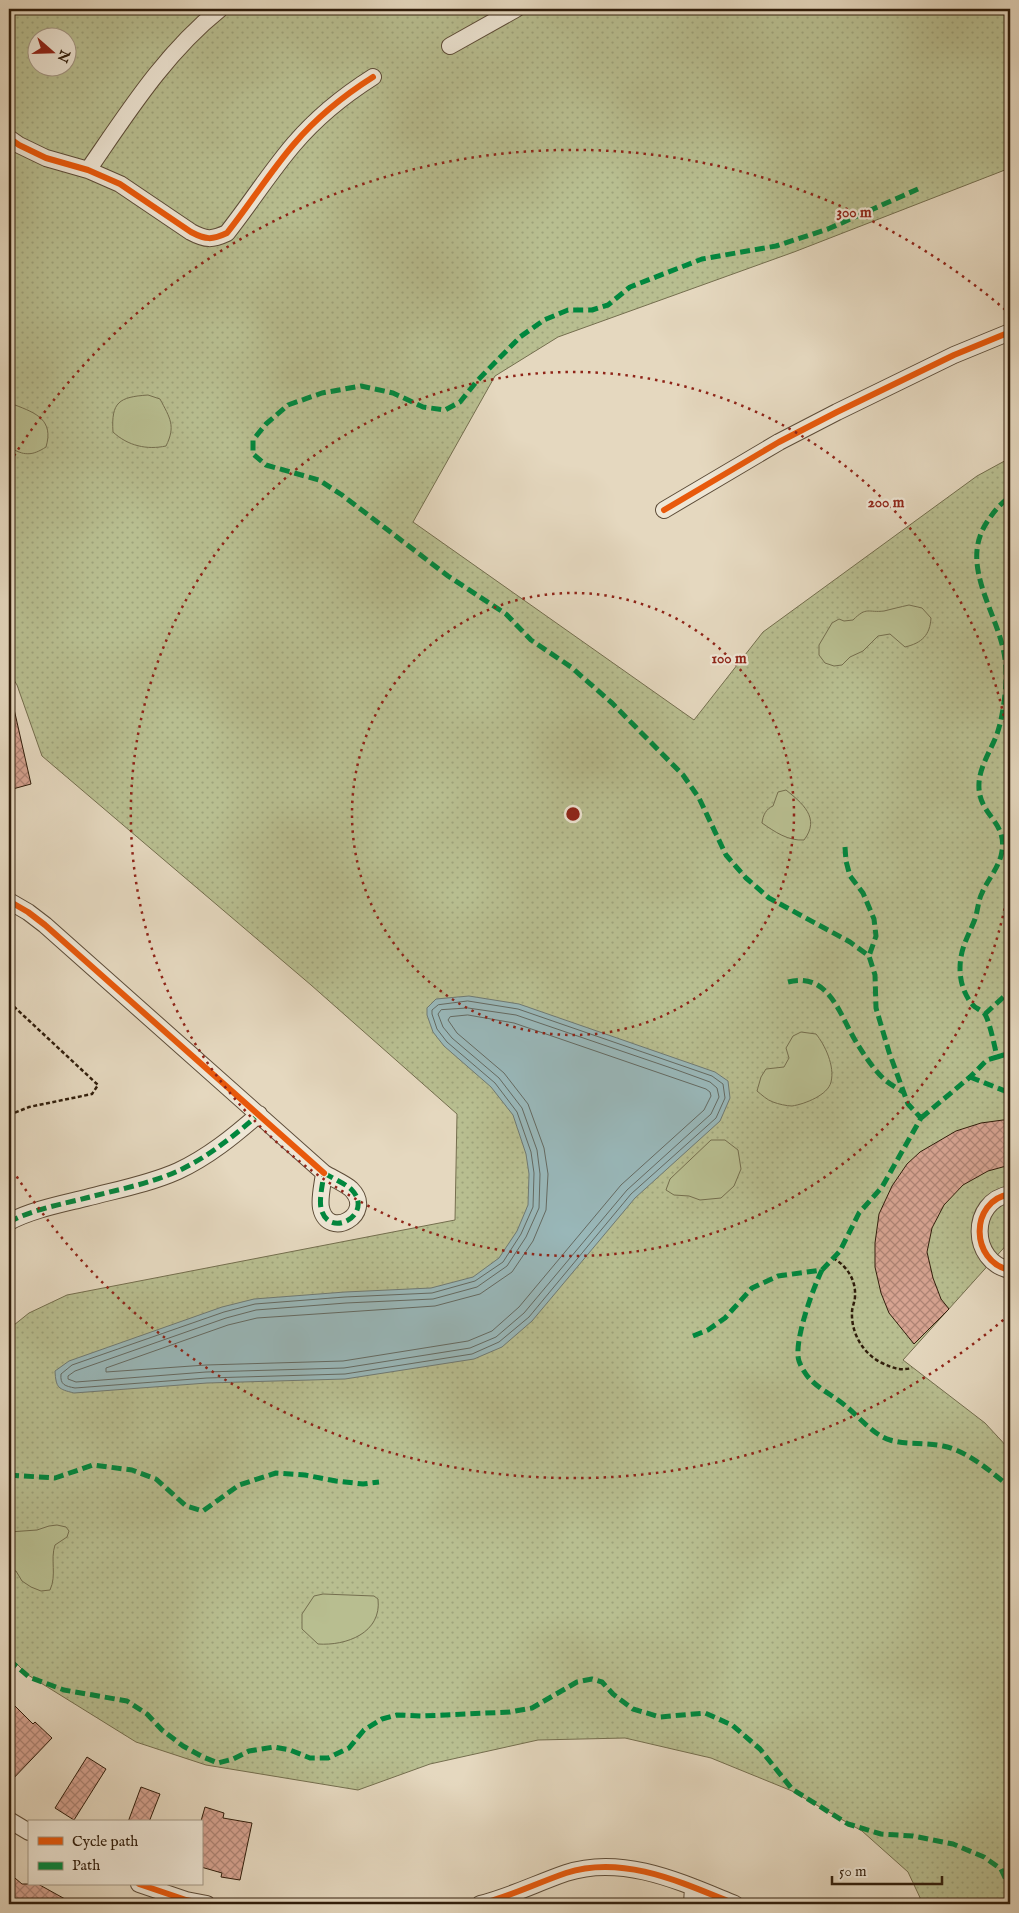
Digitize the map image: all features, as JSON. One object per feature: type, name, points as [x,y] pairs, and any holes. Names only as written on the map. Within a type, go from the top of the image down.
[{"type":"street","points":[[88,170],[160,67],[198,26],[220,9]]},
{"type":"street","points":[[450,46],[516,9]]},
{"type":"street","points":[[9,138],[46,158],[88,170],[120,184],[202,238],[215,238],[227,233],[288,152],[310,127],[342,98],[373,77]]},
{"type":"street","points":[[664,510],[779,442],[837,412],[954,355],[1010,332]]},
{"type":"street","points":[[9,901],[46,925],[324,1173]]},
{"type":"street","points":[[9,1222],[58,1205],[145,1182],[177,1171],[207,1155],[236,1135],[259,1114]]},
{"type":"street","points":[[1010,1194],[998,1198],[985,1210],[979,1227],[979,1236],[984,1253],[997,1265],[1010,1270]]},
{"type":"street","points":[[9,1820],[28,1831]]},
{"type":"street","points":[[480,1904],[491,1902],[568,1872],[601,1867],[635,1869],[693,1887],[734,1904]]},
{"type":"street","points":[[144,1886],[186,1900],[207,1904]]},
{"type":"street","points":[[692,1904],[693,1887]]},
{"type":"path","points":[[9,1002],[98,1085],[92,1094],[29,1107],[9,1115]]},
{"type":"path","points":[[9,1018],[15,1008]]},
{"type":"path","points":[[833,1258],[845,1267],[853,1280],[855,1295],[852,1318],[860,1343],[878,1361],[901,1371],[912,1368]]},
{"type":"green space","points":[[9,9],[1010,9],[1010,168],[794,252],[558,337],[495,376],[413,522],[694,720],[763,632],[977,476],[1010,458],[1010,1241],[903,1360],[985,1423],[1010,1450],[1010,1904],[923,1904],[908,1872],[862,1831],[792,1791],[711,1758],[625,1738],[538,1740],[430,1764],[358,1790],[206,1765],[136,1742],[28,1675],[9,1656],[9,1329],[29,1313],[67,1295],[455,1220],[457,1114],[311,985],[42,756],[17,685],[9,672]]},
{"type":"green space","points":[[148,395],[160,399],[169,417],[171,433],[166,446],[138,446],[125,441],[113,432],[114,414],[119,403],[130,397]]},
{"type":"green space","points":[[15,405],[30,411],[45,424],[48,438],[46,447],[28,454],[9,447],[9,408]]},
{"type":"green space","points":[[909,605],[922,608],[931,618],[927,634],[920,641],[905,647],[890,634],[878,636],[863,651],[850,657],[842,665],[834,666],[825,663],[819,655],[819,645],[832,623],[839,619],[844,621],[853,620],[861,613],[868,611],[884,611]]},
{"type":"green space","points":[[786,790],[798,800],[810,818],[811,825],[804,840],[798,840],[777,833],[762,823],[765,813],[773,806],[778,792]]},
{"type":"green space","points":[[801,1032],[816,1034],[823,1044],[832,1069],[829,1087],[821,1095],[797,1105],[788,1106],[771,1101],[757,1091],[761,1077],[766,1069],[784,1067],[789,1058],[786,1048],[793,1036]]},
{"type":"green space","points":[[711,1140],[725,1140],[738,1150],[741,1169],[734,1186],[721,1198],[700,1200],[689,1196],[674,1195],[666,1190],[670,1179]]},
{"type":"green space","points":[[57,1525],[66,1527],[69,1531],[67,1537],[55,1545],[53,1579],[50,1590],[41,1591],[22,1581],[16,1571],[9,1570],[9,1532],[37,1530]]},
{"type":"green space","points":[[323,1594],[374,1596],[378,1599],[378,1611],[374,1621],[368,1629],[350,1640],[340,1643],[318,1644],[302,1629],[302,1614],[314,1596]]},
{"type":"water","points":[[469,996],[519,1004],[715,1072],[728,1081],[730,1098],[720,1121],[635,1198],[532,1321],[502,1347],[474,1359],[345,1379],[207,1383],[74,1393],[59,1387],[55,1371],[69,1361],[222,1307],[254,1299],[431,1288],[473,1277],[499,1258],[517,1231],[528,1205],[529,1174],[526,1154],[513,1115],[491,1087],[444,1046],[433,1032],[427,1015],[427,1008],[436,999]]},
{"type":"building","points":[[14,709],[31,784],[9,790],[9,710]]},
{"type":"building","points":[[1010,1120],[1010,1165],[988,1171],[963,1185],[944,1205],[932,1228],[927,1252],[933,1278],[941,1299],[949,1309],[914,1344],[889,1313],[881,1293],[875,1267],[875,1243],[879,1214],[892,1186],[907,1164],[920,1152],[956,1131],[981,1123]]},
{"type":"building","points":[[9,1700],[33,1724],[35,1722],[52,1738],[9,1783]]},
{"type":"building","points":[[87,1757],[106,1769],[74,1820],[55,1808]]},
{"type":"building","points":[[141,1787],[160,1794],[150,1820],[129,1820]]},
{"type":"building","points":[[205,1807],[224,1813],[223,1818],[252,1823],[240,1880],[221,1877],[222,1873],[202,1867],[201,1820]]},
{"type":"building","points":[[9,1873],[22,1884],[42,1886],[74,1904],[9,1904]]},
{"type":"marked path","points":[[693,1336],[708,1330],[725,1318],[752,1288],[778,1276],[822,1270],[840,1251],[859,1213],[882,1187],[921,1118],[908,1104],[889,1052],[876,1008],[875,975],[869,956],[850,942],[769,898],[746,878],[726,855],[699,798],[683,775],[612,703],[571,667],[531,640],[506,614],[448,576],[342,495],[319,480],[266,465],[253,454],[253,440],[266,424],[288,405],[322,393],[361,386],[393,393],[423,407],[445,410],[460,402],[477,381],[520,337],[544,320],[568,310],[592,310],[608,305],[630,287],[702,259],[776,246],[828,229],[918,189]]},
{"type":"marked path","points":[[921,1118],[970,1077],[987,1060],[997,1057],[986,1016],[971,1003],[962,984],[960,962],[981,896],[999,862],[1003,844],[1001,834],[983,804],[979,783],[981,770],[997,734],[1002,717],[1006,686],[1006,667],[996,624],[978,573],[977,556],[979,539],[987,522],[997,508],[1010,497]]},
{"type":"marked path","points":[[845,847],[850,876],[863,893],[874,919],[876,936],[869,956]]},
{"type":"marked path","points":[[788,982],[802,980],[814,983],[824,990],[832,999],[873,1067],[886,1081],[903,1092]]},
{"type":"marked path","points":[[985,1014],[1010,991]]},
{"type":"marked path","points":[[997,1057],[1010,1053]]},
{"type":"marked path","points":[[970,1077],[1010,1093]]},
{"type":"marked path","points":[[9,1222],[57,1205],[167,1176],[220,1146],[259,1114]]},
{"type":"marked path","points":[[324,1173],[351,1189],[357,1198],[358,1207],[354,1215],[348,1220],[340,1223],[332,1222],[325,1218],[321,1208],[324,1173]]},
{"type":"marked path","points":[[822,1270],[809,1302],[799,1342],[799,1361],[808,1377],[884,1438],[896,1442],[943,1446],[961,1452],[979,1463],[1010,1487]]},
{"type":"marked path","points":[[9,1475],[55,1478],[93,1465],[132,1470],[156,1479],[186,1506],[203,1511],[239,1485],[276,1473],[305,1475],[363,1484],[379,1482]]},
{"type":"marked path","points":[[9,1660],[29,1677],[64,1690],[127,1701],[147,1714],[162,1730],[183,1746],[218,1763],[233,1759],[249,1751],[274,1747],[290,1750],[310,1758],[328,1758],[349,1748],[364,1730],[382,1719],[397,1715],[422,1716],[510,1712],[532,1708],[577,1682],[592,1679],[602,1682],[613,1694],[633,1709],[660,1717],[705,1713],[732,1725],[760,1749],[792,1789],[848,1824],[881,1834],[913,1836],[953,1844],[984,1857],[1001,1869],[1008,1884],[1010,1900]]},
{"type":"cycle path","points":[[9,138],[46,158],[88,170],[120,184],[191,232],[201,237],[213,238],[227,233],[303,134],[341,99],[373,77]]},
{"type":"cycle path","points":[[664,510],[779,442],[837,412],[954,355],[1010,332]]},
{"type":"cycle path","points":[[9,901],[45,925],[324,1173]]},
{"type":"cycle path","points":[[1010,1194],[997,1199],[987,1208],[981,1219],[980,1232],[987,1256],[997,1265],[1010,1270]]},
{"type":"cycle path","points":[[480,1904],[566,1873],[587,1868],[609,1867],[631,1869],[674,1880],[735,1904]]},
{"type":"cycle path","points":[[145,1886],[186,1900],[207,1904]]}]
